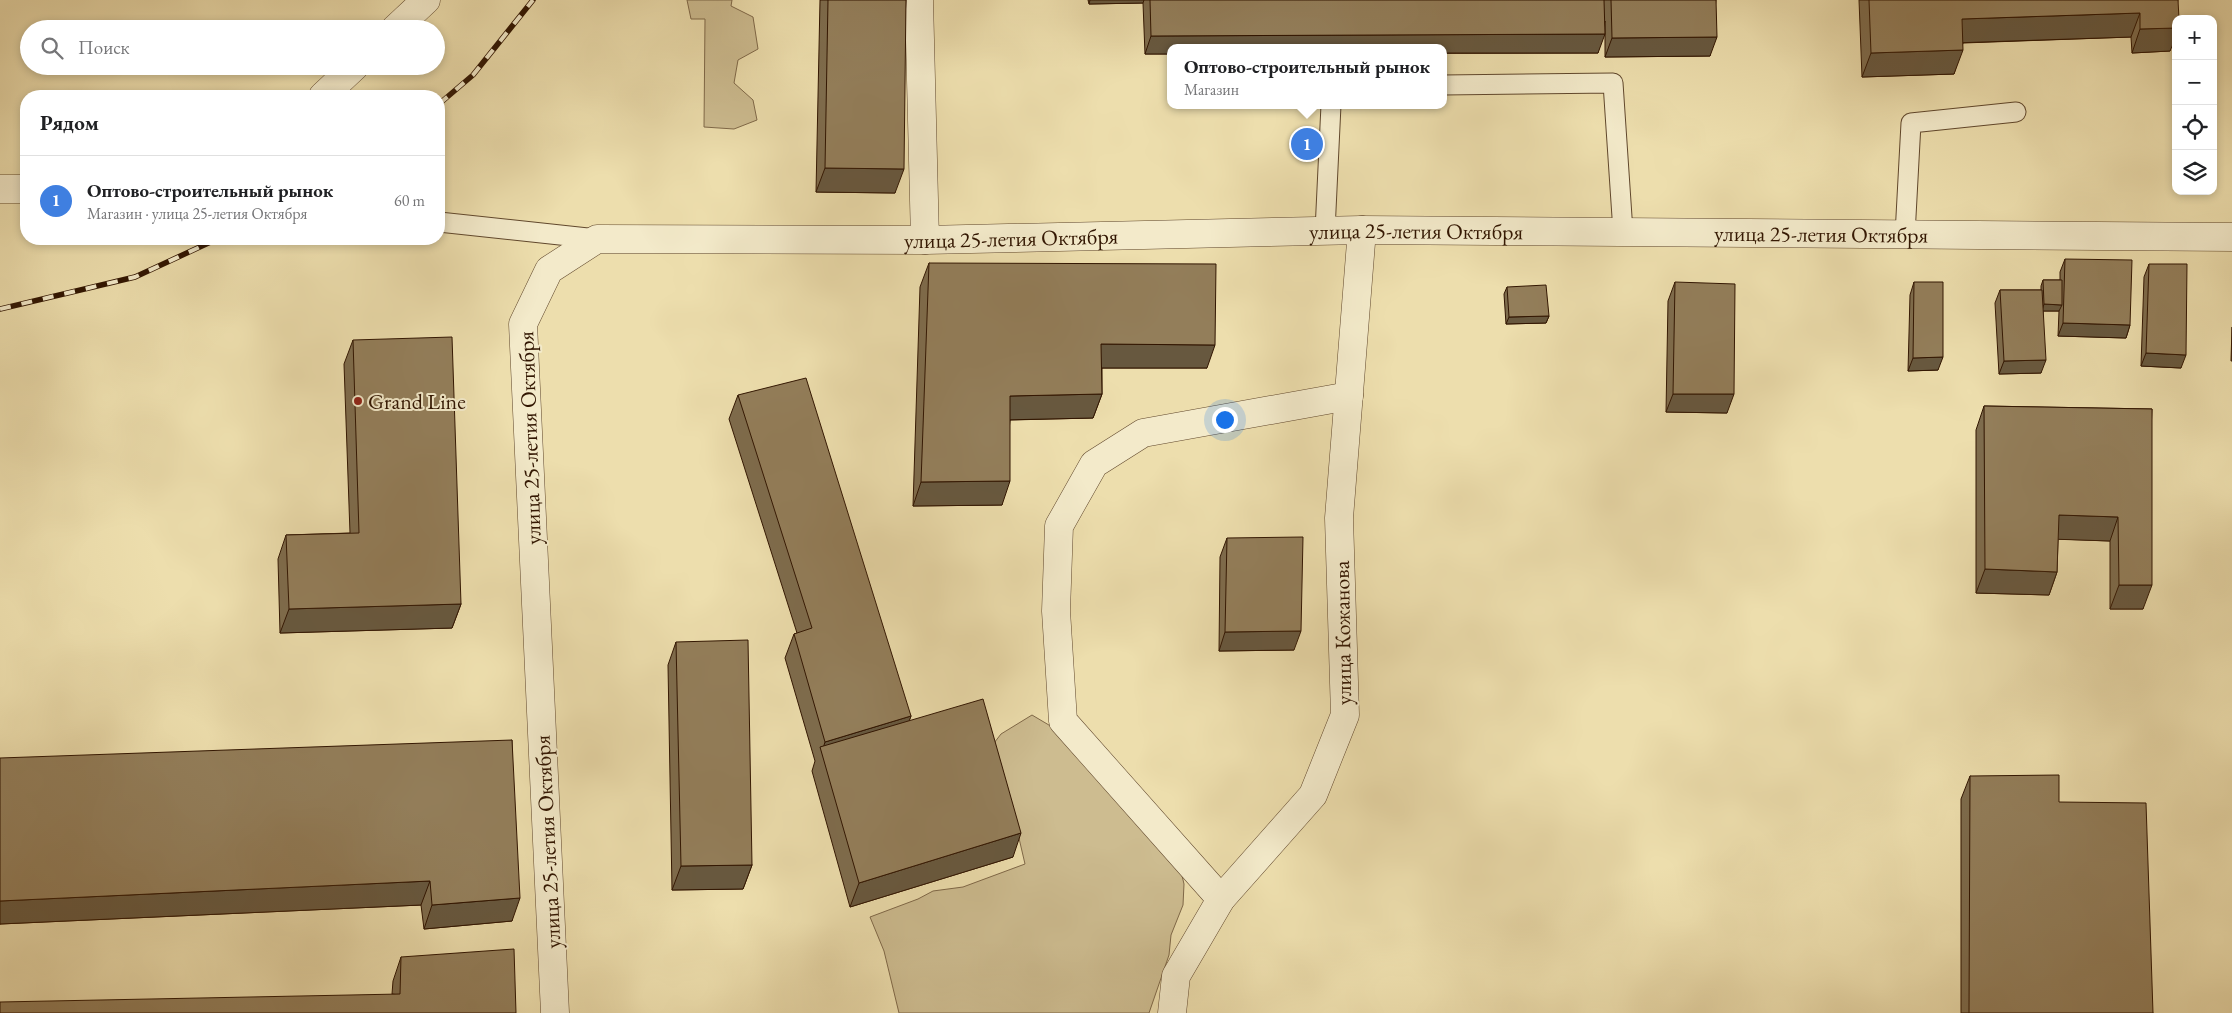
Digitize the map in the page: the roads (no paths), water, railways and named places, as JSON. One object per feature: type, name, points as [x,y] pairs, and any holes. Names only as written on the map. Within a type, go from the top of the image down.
[{"type":"street","points":[[405,20],[426,0]]},
{"type":"street","points":[[919,0],[925,240]]},
{"type":"street","points":[[329,90],[345,75]]},
{"type":"street","points":[[0,189],[20,189]]},
{"type":"street","name":"улица 25-летия Октября","points":[[555,1013],[523,324],[549,270],[596,239],[925,240],[1362,230],[2232,237]]},
{"type":"street","name":"улица Кожанова","points":[[1172,1013],[1176,976],[1221,898],[1313,795],[1345,715],[1339,518],[1362,230]]},
{"type":"street","points":[[1221,898],[1062,721],[1056,611],[1059,526],[1094,464],[1143,433],[1349,396]]},
{"type":"lane","points":[[1447,85],[1614,83],[1623,232]]},
{"type":"lane","points":[[1325,231],[1331,109]]},
{"type":"lane","points":[[1905,235],[1911,123],[2016,112]]},
{"type":"lane","points":[[445,223],[596,239]]},
{"type":"railway","points":[[445,99],[473,75],[533,0]]},
{"type":"railway","points":[[0,309],[135,277],[204,245]]},
{"type":"place","name":"Оптово-строительный рынок","points":[[1307,144]]},
{"type":"place","name":"Grand Line","points":[[358,401]]}]
